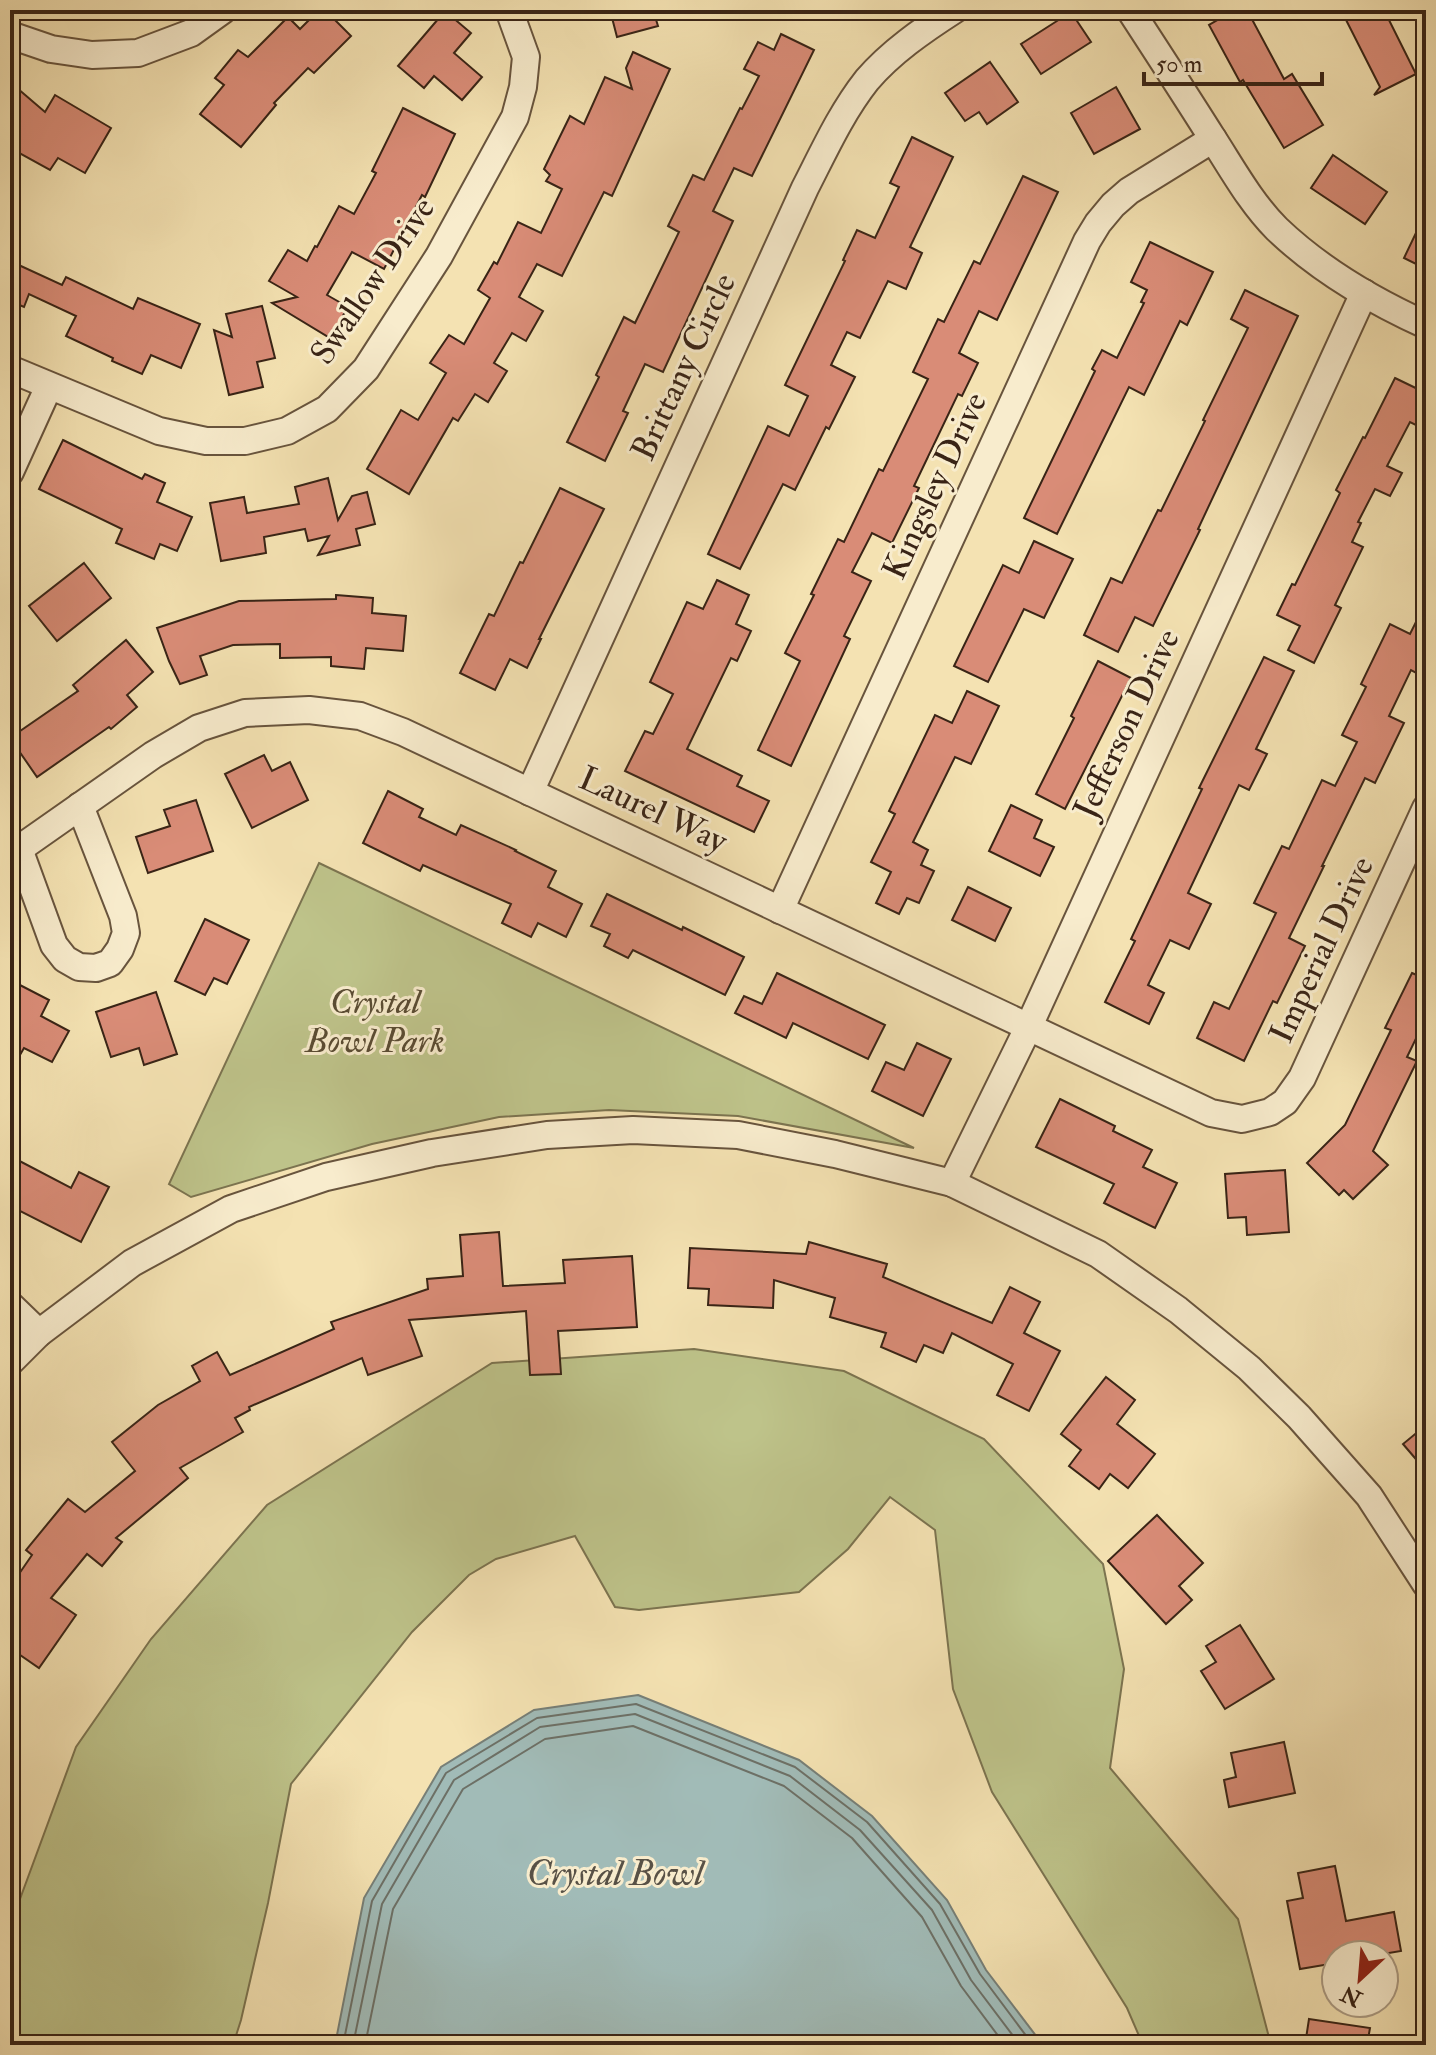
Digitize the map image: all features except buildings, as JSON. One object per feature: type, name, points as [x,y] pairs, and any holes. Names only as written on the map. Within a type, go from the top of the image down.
[{"type":"street","points":[[10,35],[51,49],[92,55],[138,53],[191,33],[223,10]]},
{"type":"street","name":"Swallow Drive","points":[[10,369],[159,431],[206,441],[245,441],[287,431],[327,409],[366,369],[439,256],[515,117],[523,87],[526,57],[509,10]]},
{"type":"street","name":"Brittany Circle","points":[[530,792],[836,126],[868,79],[916,35],[954,10]]},
{"type":"street","points":[[1130,10],[1247,193],[1276,227],[1313,260],[1395,311],[1426,325]]},
{"type":"street","name":"Kingsley Drive","points":[[780,910],[1087,241],[1105,214],[1129,191],[1213,139]]},
{"type":"street","name":"Jefferson Drive","points":[[952,1183],[1029,1026],[1364,293]]},
{"type":"street","points":[[10,472],[49,386]]},
{"type":"street","name":"Laurel Way","points":[[14,850],[153,755],[199,728],[245,713],[309,710],[360,716],[403,732],[1211,1113],[1242,1119],[1270,1112]]},
{"type":"street","points":[[14,850],[54,945],[65,959],[79,967],[96,968],[110,963],[126,933],[123,916],[80,806]]},
{"type":"street","name":"Imperial Drive","points":[[1270,1112],[1285,1102],[1302,1078],[1426,808]]},
{"type":"street","points":[[10,1362],[39,1333],[132,1263],[231,1209],[326,1177],[432,1153],[547,1135],[633,1130],[738,1135],[835,1154],[952,1183],[1098,1254],[1178,1310],[1249,1368],[1299,1417],[1369,1496],[1426,1584]]},
{"type":"street","points":[[10,1305],[39,1333]]},
{"type":"green space","name":"Crystal Bowl Park","points":[[319,863],[914,1148],[738,1116],[609,1110],[499,1117],[372,1144],[191,1197],[169,1184]]},
{"type":"green space","points":[[694,1349],[844,1371],[984,1439],[1103,1564],[1124,1669],[1110,1768],[1238,1919],[1271,2045],[1143,2045],[1127,2008],[992,1792],[953,1689],[935,1530],[890,1497],[848,1549],[799,1592],[639,1610],[615,1607],[575,1536],[496,1559],[469,1575],[412,1632],[291,1784],[268,1903],[233,2045],[10,2045],[10,1992],[20,1899],[76,1747],[151,1639],[267,1505],[492,1363]]},
{"type":"water","name":"Crystal Bowl","points":[[638,1695],[799,1760],[872,1816],[947,1900],[986,1970],[1043,2045],[335,2045],[364,1898],[441,1767],[534,1710]]}]
